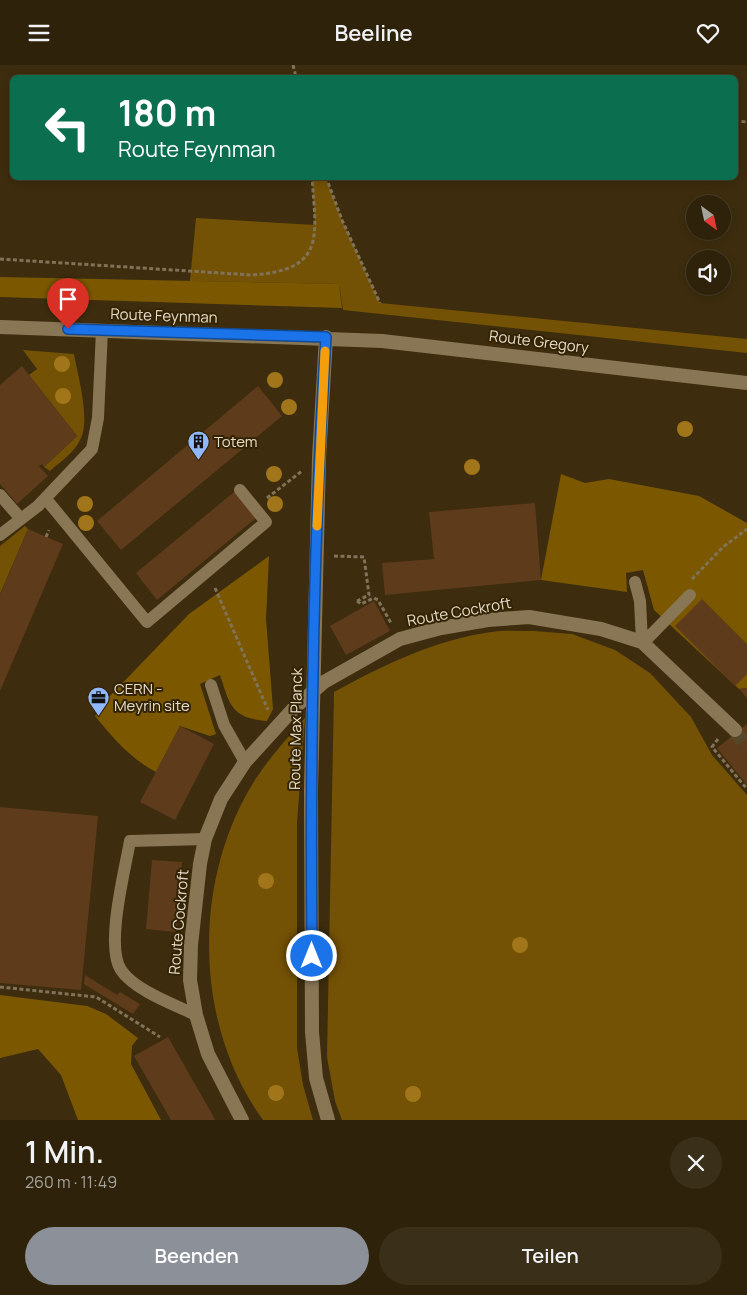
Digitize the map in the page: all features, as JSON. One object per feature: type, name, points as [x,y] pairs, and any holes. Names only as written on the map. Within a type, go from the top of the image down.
[{"type":"street","name":"Route Feynman","points":[[0,327],[326,337]]},
{"type":"street","name":"Route Gregory","points":[[326,337],[426,345],[747,383]]},
{"type":"street","name":"Route Max Planck","points":[[326,337],[316,536],[311,789],[312,1052],[321,1102],[328,1120]]},
{"type":"street","name":"Route Cockroft","points":[[242,1120],[208,1054],[196,1015],[190,980],[191,945],[200,864],[205,839],[221,799],[245,762],[295,707],[324,682],[400,639],[488,620],[529,617],[601,629],[642,642],[733,727]]},
{"type":"lane","points":[[0,535],[46,499],[92,449],[98,418],[102,330]]},
{"type":"lane","points":[[46,499],[147,622],[266,522],[240,490]]},
{"type":"lane","points":[[0,495],[21,519]]},
{"type":"lane","points":[[635,582],[640,601],[642,642]]},
{"type":"lane","points":[[642,642],[690,595]]},
{"type":"lane","points":[[212,685],[224,725],[245,762]]},
{"type":"lane","points":[[196,1015],[147,992],[120,970],[113,938],[130,841],[205,839]]},
{"type":"path","points":[[0,259],[252,275],[286,271],[307,255],[314,243],[315,225],[312,180]]},
{"type":"path","points":[[327,180],[342,220],[380,303]]},
{"type":"path","points":[[254,507],[319,458]]},
{"type":"path","points":[[691,580],[723,547],[747,529]]},
{"type":"path","points":[[316,555],[364,557],[369,595],[357,601],[357,603],[361,604],[374,598],[378,599],[400,639]]},
{"type":"path","points":[[217,593],[268,707]]},
{"type":"path","points":[[733,727],[712,747],[747,789]]},
{"type":"path","points":[[0,987],[96,997],[160,1037]]},
{"type":"shaded area","points":[[312,180],[327,180],[342,220],[380,303],[747,339],[747,353],[343,310],[339,284],[190,281],[196,218],[315,225]]},
{"type":"shaded area","points":[[0,277],[339,284],[342,308],[0,297]]},
{"type":"shaded area","points":[[23,350],[74,354],[83,398],[83,432],[74,449],[50,471],[44,467],[77,436],[29,375],[37,369]]},
{"type":"shaded area","points":[[561,474],[585,483],[609,479],[699,496],[747,523],[747,688],[739,689],[654,610],[643,570],[626,573],[627,592],[541,580]]},
{"type":"shaded area","points":[[25,526],[28,529],[0,594],[0,546]]},
{"type":"shaded area","points":[[269,556],[266,619],[273,709],[267,721],[246,717],[239,713],[226,694],[220,675],[200,684],[216,734],[210,736],[180,726],[156,772],[130,754],[95,716],[109,697],[189,614]]},
{"type":"shaded area","points":[[534,631],[572,634],[615,650],[650,673],[691,717],[712,755],[747,795],[747,1120],[342,1120],[335,1101],[327,1057],[334,692],[391,663],[429,647],[491,632]]},
{"type":"shaded area","points":[[305,718],[297,823],[297,1048],[303,1085],[313,1120],[263,1120],[240,1082],[223,1040],[213,996],[209,951],[211,906],[220,861],[234,819],[260,772],[278,748]]},
{"type":"shaded area","points":[[0,995],[87,1006],[106,1014],[138,1038],[132,1046],[131,1064],[161,1120],[78,1120],[61,1075],[38,1049],[0,1058]]},
{"type":"building","points":[[22,366],[77,436],[44,467],[42,464],[39,466],[48,476],[17,504],[0,484],[0,385]]},
{"type":"building","name":"Totem","points":[[258,386],[282,416],[121,550],[97,521]]},
{"type":"building","points":[[234,492],[256,518],[157,600],[136,573]]},
{"type":"building","points":[[535,503],[541,580],[385,595],[382,563],[434,559],[429,512]]},
{"type":"building","points":[[28,529],[63,544],[0,691],[0,595]]},
{"type":"building","points":[[702,599],[747,644],[747,674],[735,686],[675,626]]},
{"type":"building","points":[[374,601],[390,631],[346,655],[330,626]]},
{"type":"building","points":[[747,688],[747,698],[739,689]]},
{"type":"building","points":[[747,724],[747,785],[717,748]]},
{"type":"building","points":[[180,726],[214,744],[175,820],[140,802]]},
{"type":"building","points":[[0,807],[98,816],[81,990],[0,983]]},
{"type":"building","points":[[152,860],[182,862],[176,932],[146,929]]},
{"type":"building","points":[[85,975],[117,995],[120,992],[140,1004],[133,1014],[84,984]]},
{"type":"building","points":[[168,1037],[215,1120],[171,1120],[134,1056]]},
{"type":"tunnel","points":[[735,730],[747,748]]},
{"type":"slow traffic","points":[[317,526],[325,351]]},
{"type":"place","name":"Totem","points":[[198,461]]},
{"type":"place","name":"CERN - Meyrin site","points":[[98,717]]},
{"type":"route","points":[[68,329],[326,337],[316,536],[311,789],[312,956]]}]
